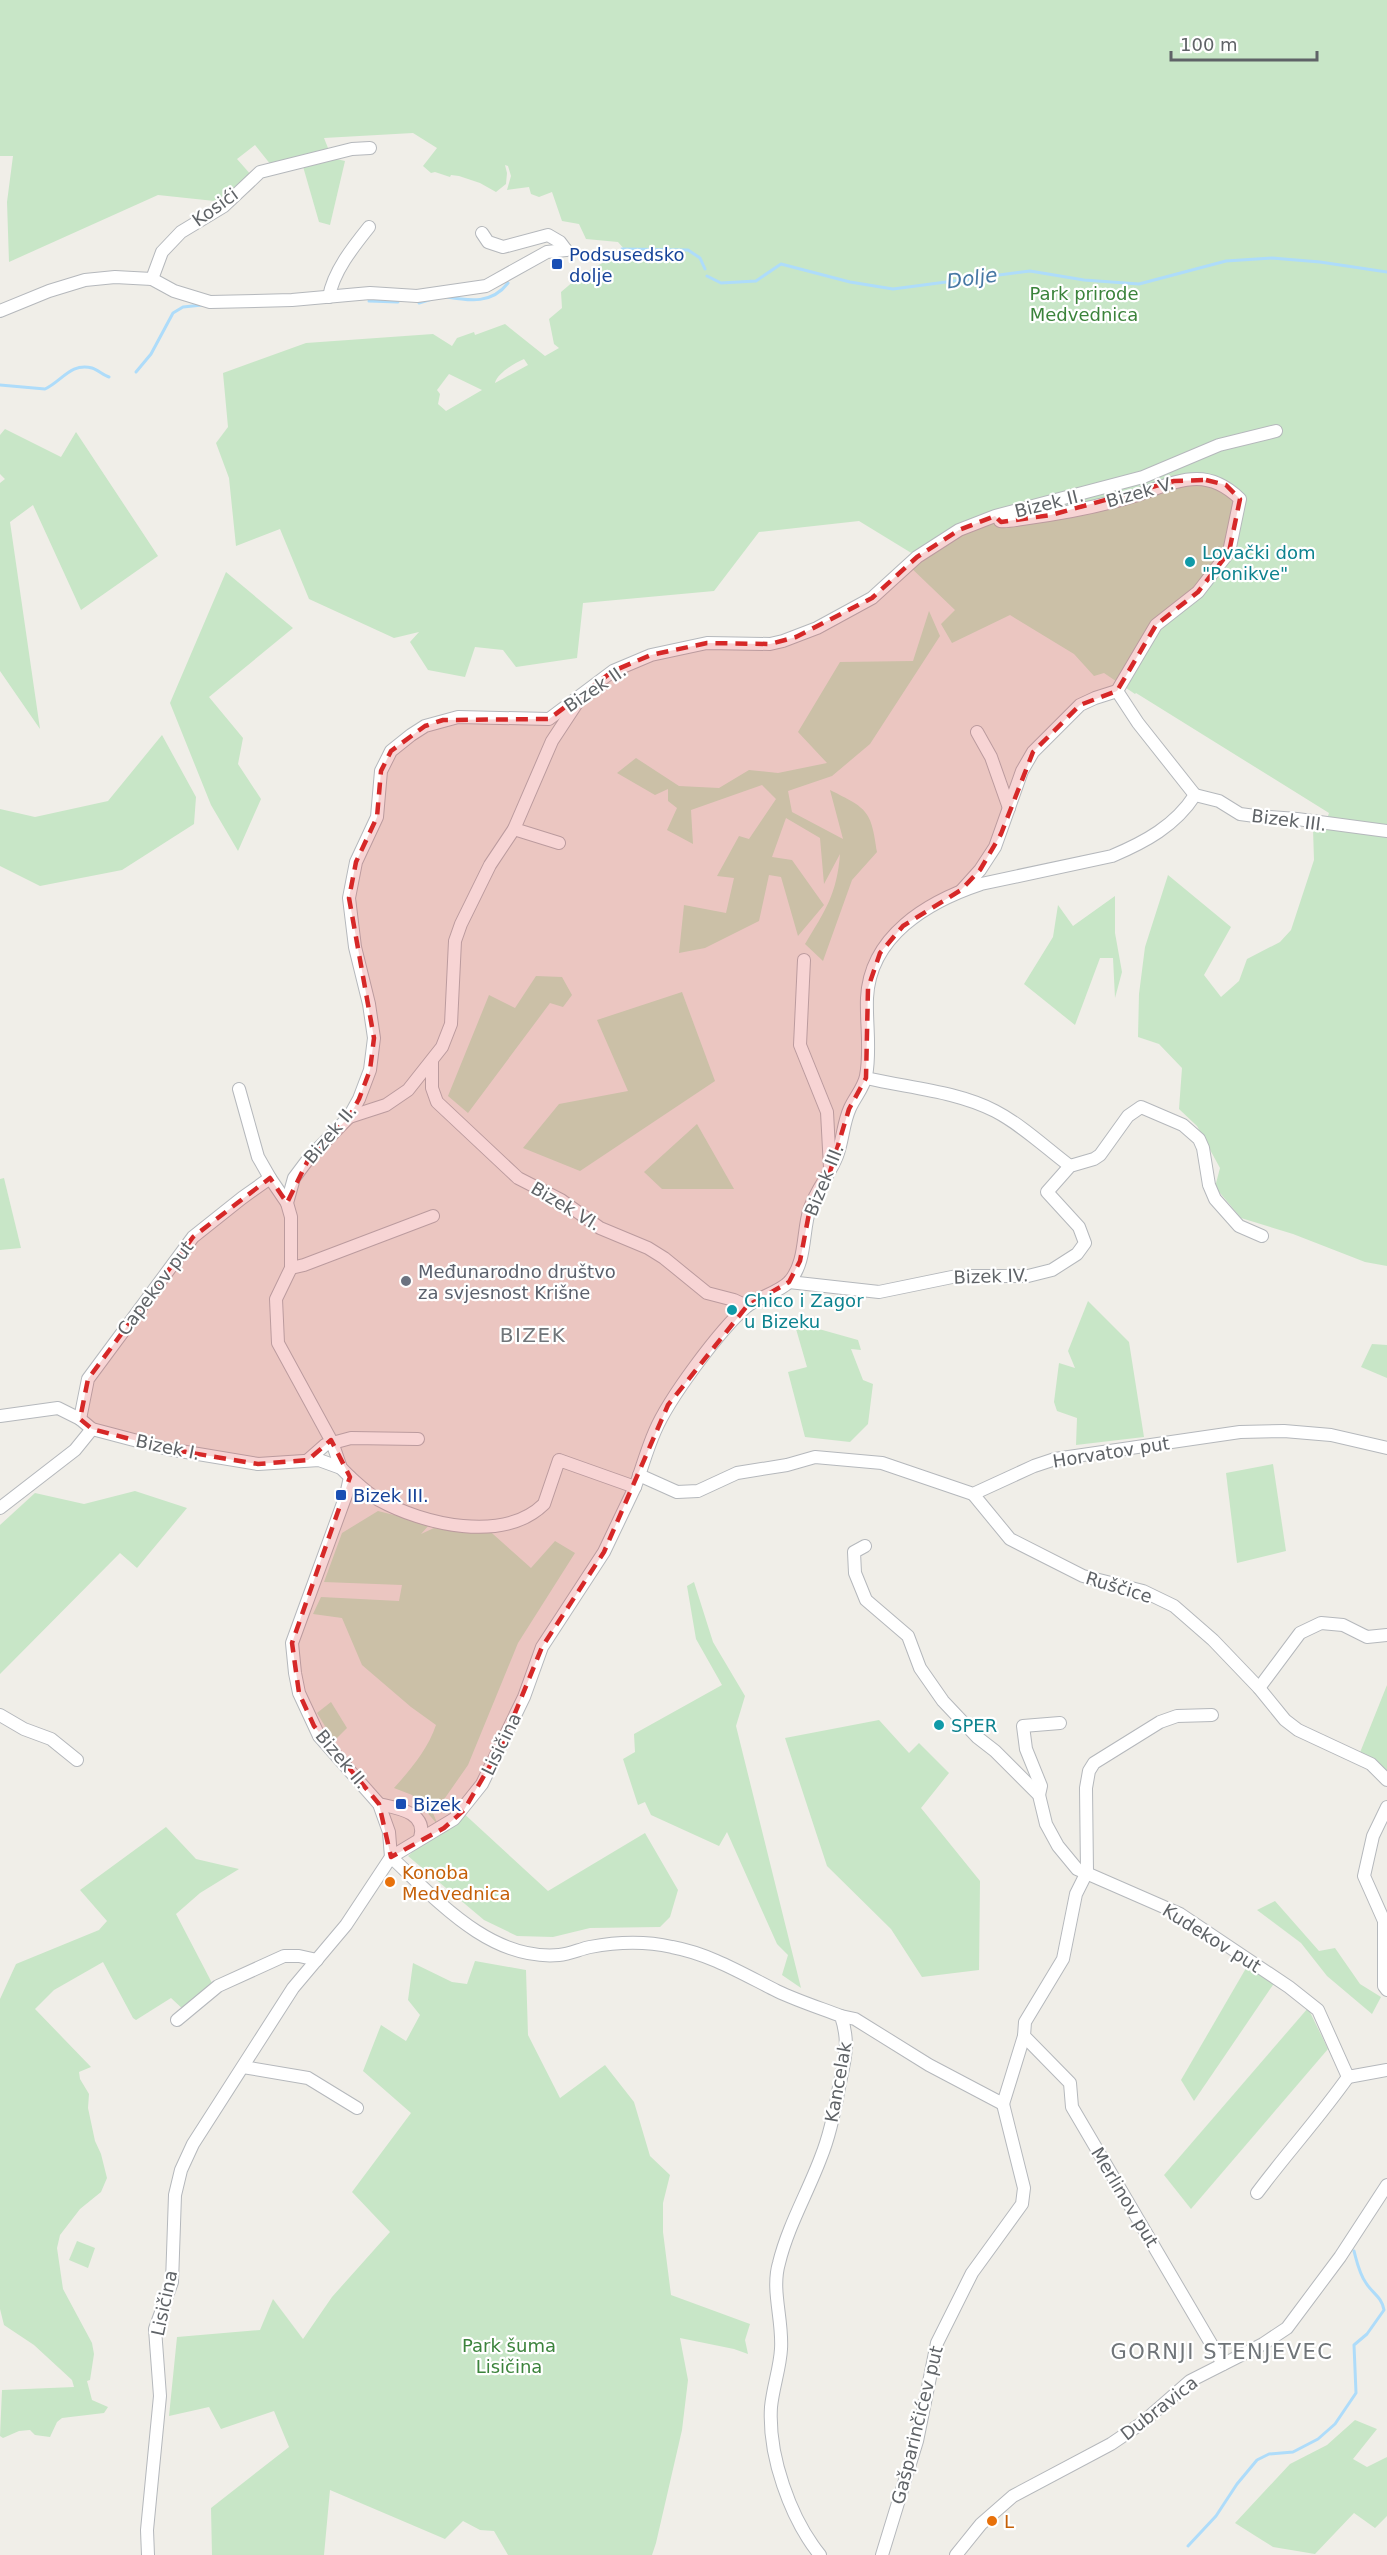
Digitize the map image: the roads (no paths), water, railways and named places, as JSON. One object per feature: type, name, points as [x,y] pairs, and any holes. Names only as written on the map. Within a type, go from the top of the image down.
[{"type":"street","name":"Kosići","points":[[152,279],[162,252],[181,232],[224,206],[260,172],[352,149],[370,148]]},
{"type":"street","points":[[328,297],[334,280],[369,227]]},
{"type":"street","points":[[0,311],[30,297],[85,280],[115,276],[152,279],[174,291],[210,302],[370,293],[417,296],[486,286],[546,252],[566,250],[560,242],[548,235],[503,247],[488,242],[482,233]]},
{"type":"street","name":"Bizek II.","points":[[391,1857],[389,1832],[379,1804],[319,1736],[299,1693],[292,1643],[346,1495],[346,1473],[332,1442],[278,1343],[276,1299],[291,1268],[291,1217],[287,1203],[294,1178],[309,1158],[349,1117],[359,1100],[370,1070],[374,1038],[369,1004],[355,947],[349,898],[356,862],[377,817],[381,771],[392,752],[425,726],[443,720],[458,717],[549,719],[613,671],[651,655],[707,643],[770,644],[817,628],[872,598],[917,557],[959,530],[994,516],[1143,477],[1219,445],[1276,431]]},
{"type":"street","name":"Bizek V.","points":[[994,516],[1001,522],[1052,515],[1134,496],[1174,481],[1206,480],[1226,485],[1240,499],[1229,552],[1198,592],[1156,625],[1117,691]]},
{"type":"street","points":[[961,890],[980,870],[995,847],[1022,771],[1033,752],[1080,705],[1095,698],[1117,691],[1138,723],[1195,795]]},
{"type":"street","points":[[349,1117],[371,1111],[396,1099],[408,1090],[442,1047],[451,1024],[455,941],[461,924],[489,865],[514,829],[552,741],[581,697]]},
{"type":"street","points":[[977,732],[994,765],[1009,808]]},
{"type":"street","name":"Bizek III.","points":[[789,1282],[803,1249],[807,1218],[812,1203],[838,1154],[849,1109],[866,1078],[868,988],[885,943],[903,926],[961,890],[1040,870],[1112,856],[1149,839],[1184,812],[1195,795],[1219,801],[1240,814],[1387,831]]},
{"type":"street","points":[[514,829],[559,843]]},
{"type":"street","points":[[804,960],[800,1045],[827,1112],[830,1172]]},
{"type":"street","name":"Bizek VI.","points":[[432,1061],[432,1088],[437,1102],[505,1168],[518,1178],[561,1200],[593,1225],[664,1258],[707,1293],[747,1306]]},
{"type":"street","points":[[866,1078],[945,1094],[983,1106],[1007,1119],[1070,1166]]},
{"type":"street","points":[[239,1089],[258,1157],[287,1203]]},
{"type":"street","name":"Bizek IV.","points":[[789,1282],[879,1292],[940,1278],[1028,1276],[1052,1270],[1077,1254],[1085,1243],[1079,1227],[1047,1192],[1070,1166],[1100,1155],[1128,1116],[1141,1107],[1183,1125],[1199,1139],[1203,1148],[1209,1185],[1215,1199],[1239,1226],[1262,1236]]},
{"type":"street","name":"Capekov put","points":[[80,1419],[88,1379],[193,1237],[270,1178]]},
{"type":"street","points":[[291,1268],[433,1216]]},
{"type":"street","points":[[637,1481],[655,1430],[668,1405],[708,1352],[747,1306],[789,1282]]},
{"type":"street","name":"Bizek I.","points":[[0,1416],[58,1408],[80,1419],[92,1429],[168,1449],[258,1464],[319,1460],[346,1473]]},
{"type":"street","points":[[0,1508],[75,1450],[92,1429]]},
{"type":"street","name":"Horvatov put","points":[[973,1494],[1034,1466],[1054,1460],[1240,1432],[1284,1431],[1331,1435],[1387,1448]]},
{"type":"street","points":[[308,1460],[325,1445],[351,1438],[418,1439]]},
{"type":"street","points":[[346,1473],[376,1499],[399,1510],[453,1525],[477,1527],[506,1524],[539,1509],[544,1504],[559,1460],[677,1492],[698,1491],[737,1473],[787,1465],[815,1457],[882,1463],[973,1494]]},
{"type":"street","name":"Lisičina","points":[[148,2555],[147,2530],[160,2396],[155,2329],[172,2282],[175,2195],[181,2170],[193,2144],[293,1988],[346,1925],[391,1857],[413,1846],[420,1838],[434,1834],[454,1819],[482,1784],[515,1716],[542,1647],[604,1552],[637,1481]]},
{"type":"street","name":"Ruščice","points":[[973,1494],[1010,1539],[1083,1576],[1143,1591],[1174,1606],[1213,1640],[1259,1688],[1285,1720],[1298,1730],[1371,1764],[1387,1780]]},
{"type":"street","points":[[865,1545],[855,1552],[855,1573],[866,1600],[908,1636],[920,1668],[943,1701],[977,1737],[1039,1795]]},
{"type":"street","points":[[1259,1688],[1300,1633],[1321,1623],[1344,1625],[1367,1637],[1387,1635]]},
{"type":"street","points":[[0,1715],[24,1729],[51,1739],[77,1760]]},
{"type":"street","points":[[841,2016],[855,2019],[929,2065],[1003,2104],[1024,2036],[1025,2022],[1063,1959],[1076,1894],[1088,1872],[1086,1788],[1089,1771],[1094,1763],[1160,1722],[1177,1716],[1212,1715]]},
{"type":"street","name":"Kudekov put","points":[[1060,1723],[1023,1726],[1026,1749],[1041,1786],[1039,1795],[1046,1824],[1058,1846],[1077,1869],[1180,1914],[1289,1987],[1318,2010],[1348,2078]]},
{"type":"street","name":"Bizek II.","points":[[379,1804],[410,1812],[421,1825],[420,1838]]},
{"type":"street","points":[[1387,1807],[1373,1836],[1364,1876],[1384,1921],[1384,1986],[1387,1990]]},
{"type":"street","name":"Kancelak","points":[[391,1857],[440,1903],[470,1926],[509,1949],[528,1955],[542,1956],[562,1955],[589,1947],[618,1944],[670,1946],[704,1956],[780,1992],[841,2016],[847,2035],[847,2049],[833,2119],[822,2156],[778,2263],[781,2349],[771,2406],[779,2472],[801,2527],[820,2555]]},
{"type":"street","points":[[177,2020],[218,1986],[284,1956],[299,1956],[317,1960]]},
{"type":"street","name":"Merlinov put","points":[[1024,2036],[1070,2082],[1072,2107],[1223,2364]]},
{"type":"street","points":[[243,2067],[308,2078],[357,2109]]},
{"type":"street","points":[[1257,2193],[1286,2155],[1324,2112],[1348,2078],[1387,2070]]},
{"type":"street","name":"Gašparinčićev put","points":[[882,2555],[917,2441],[937,2343],[972,2273],[1022,2204],[1024,2188],[1003,2104]]},
{"type":"street","name":"Dubravica","points":[[956,2555],[981,2524],[1008,2499],[1126,2435],[1190,2381],[1272,2339],[1293,2321],[1340,2257],[1387,2185]]},
{"type":"waterway","name":"Dolje","points":[[622,249],[688,250],[700,258],[705,269]]},
{"type":"waterway","name":"Dolje","points":[[707,276],[721,283],[756,281],[781,264],[850,282],[893,289],[1030,271],[1084,280],[1139,284],[1226,261],[1272,258],[1320,262],[1387,272]]},
{"type":"waterway","name":"Dolje","points":[[447,297],[472,300],[488,298],[502,290],[508,283]]},
{"type":"waterway","name":"Dolje","points":[[419,303],[432,299]]},
{"type":"waterway","name":"Dolje","points":[[369,301],[398,302]]},
{"type":"waterway","name":"Dolje","points":[[136,372],[151,354],[173,313],[183,307],[202,305]]},
{"type":"waterway","name":"Dolje","points":[[0,385],[45,389],[72,370],[85,367],[109,377]]},
{"type":"waterway","name":"Dubravica","points":[[1188,2546],[1216,2516],[1237,2484],[1257,2460],[1269,2454],[1293,2452],[1318,2439],[1335,2424],[1356,2393],[1354,2345],[1367,2334],[1384,2310],[1362,2275],[1354,2251]]},
{"type":"place","name":"Podsusedsko dolje","points":[[557,264]]},
{"type":"place","name":"Lovački dom \"Ponikve\"","points":[[1190,562]]},
{"type":"place","name":"Međunarodno društvo za svjesnost Krišne","points":[[406,1281]]},
{"type":"place","name":"Chico i Zagor u Bizeku","points":[[732,1310]]},
{"type":"place","name":"Bizek III.","points":[[341,1495]]},
{"type":"place","name":"SPER","points":[[939,1725]]},
{"type":"place","name":"Bizek","points":[[401,1804]]},
{"type":"place","name":"Konoba Medvednica","points":[[390,1882]]},
{"type":"place","name":"L","points":[[992,2521]]},
{"type":"district","name":"BIZEK","points":[[533,1335]]},
{"type":"district","name":"GORNJI STENJEVEC","points":[[1222,2352]]},
{"type":"park label","name":"Park prirode Medvednica","points":[[1084,303]]},
{"type":"park label","name":"Park šuma Lisičina","points":[[509,2355]]}]
